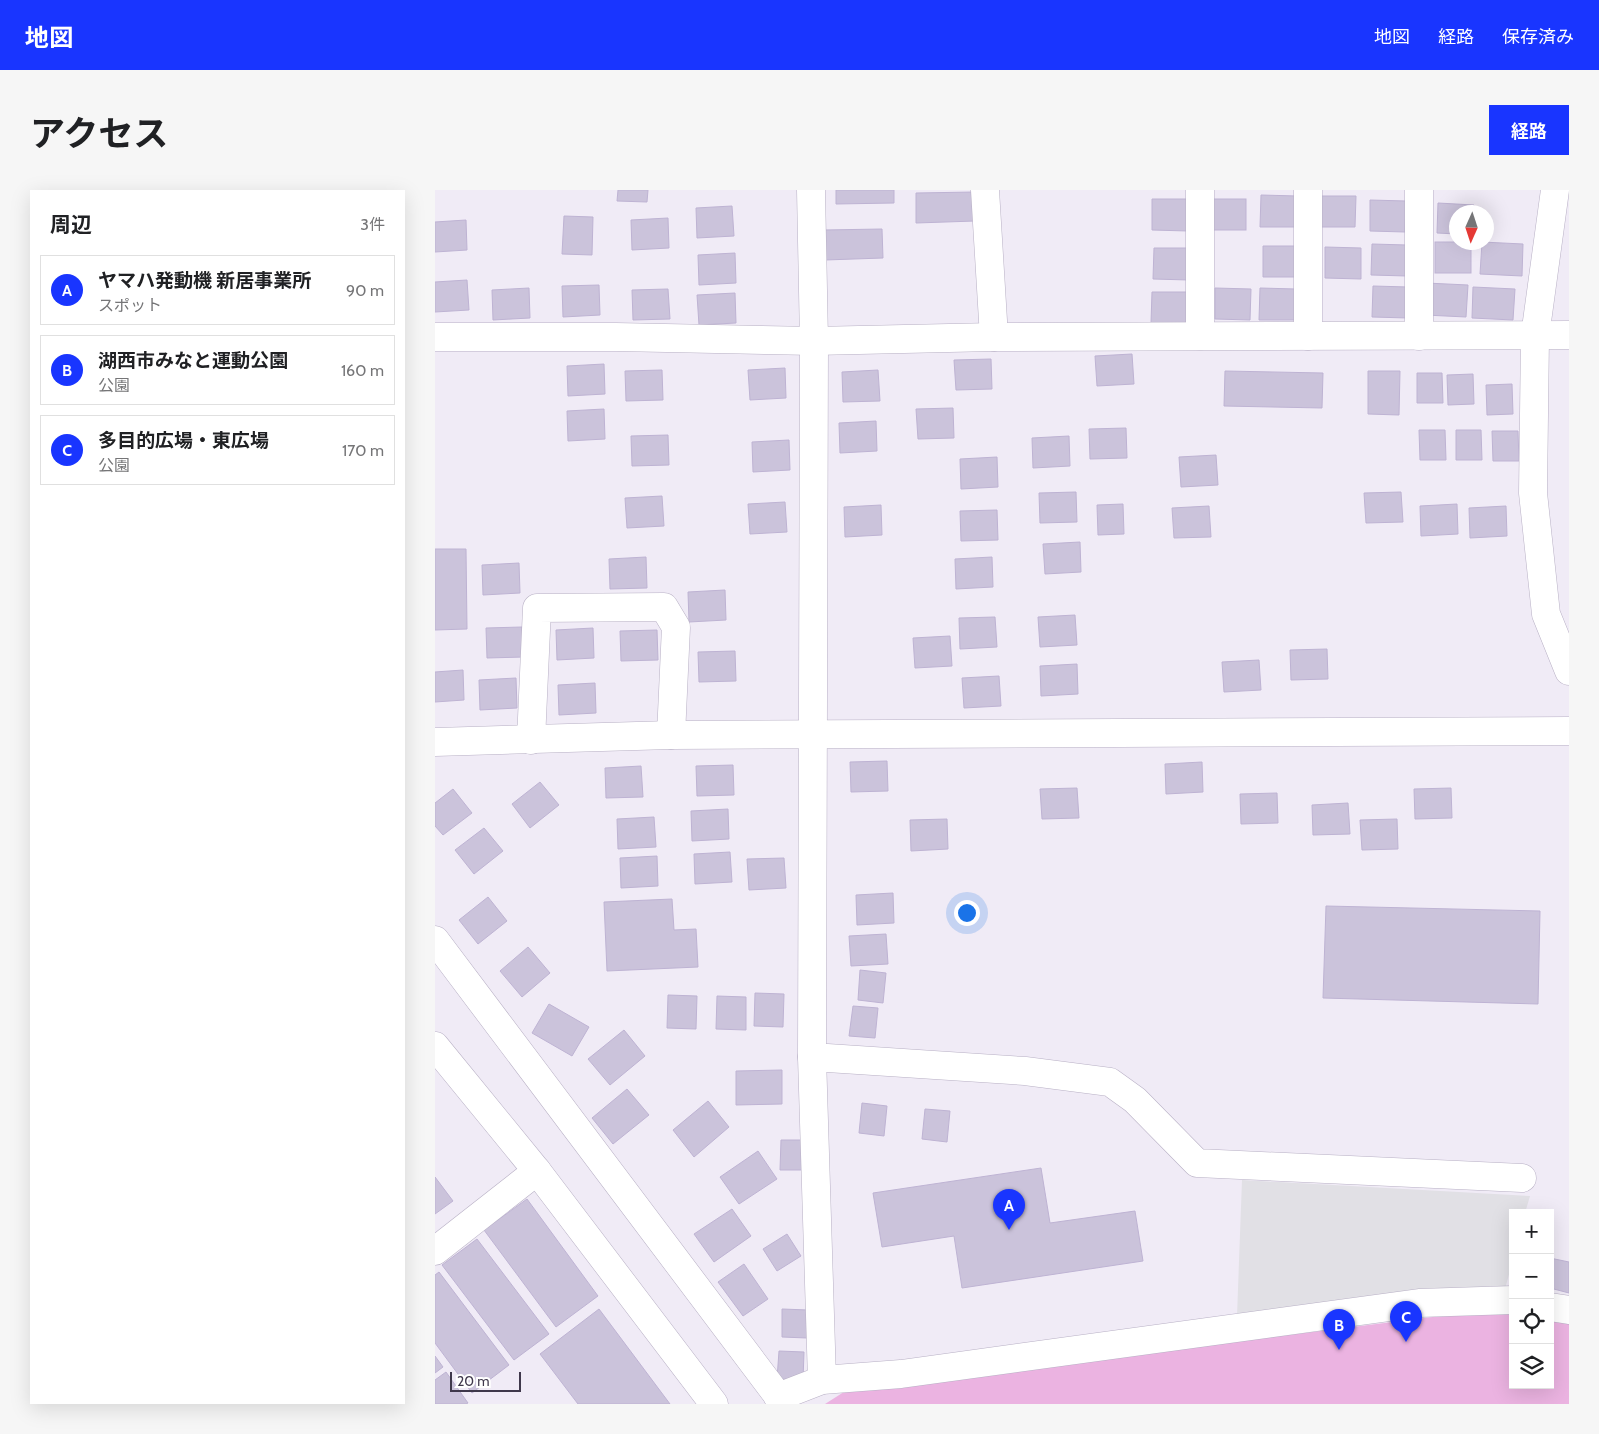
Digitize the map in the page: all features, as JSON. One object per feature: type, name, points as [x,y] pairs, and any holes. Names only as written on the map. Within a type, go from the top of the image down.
[{"type":"street","points":[[811,190],[814,341],[812,1057],[822,1380]]},
{"type":"street","points":[[985,190],[993,337]]},
{"type":"street","points":[[1200,190],[1200,336]]},
{"type":"street","points":[[1308,190],[1308,336]]},
{"type":"street","points":[[1419,190],[1419,336]]},
{"type":"street","points":[[1555,190],[1535,336],[1533,493],[1546,614],[1569,671]]},
{"type":"street","points":[[435,337],[617,337],[814,341],[993,337],[1149,338],[1200,336],[1569,335]]},
{"type":"street","points":[[531,740],[537,608],[663,607],[677,627],[671,735]]},
{"type":"street","points":[[435,742],[671,735],[812,736],[1569,730]]},
{"type":"street","points":[[435,940],[781,1400],[822,1380],[911,1373],[1419,1304],[1509,1300]]},
{"type":"street","points":[[435,1046],[537,1170],[714,1404]]},
{"type":"street","points":[[812,1057],[1025,1071],[1110,1082],[1135,1100],[1197,1162],[1523,1178]]},
{"type":"street","points":[[435,1251],[537,1170]]},
{"type":"street","points":[[1554,1307],[1569,1310]]},
{"type":"shaded area","points":[[1242,1180],[1530,1196],[1526,1209],[1509,1209],[1509,1274],[1505,1289],[1237,1316]]},
{"type":"shaded area","points":[[1509,1307],[1509,1389],[1554,1389],[1554,1313],[1569,1315],[1569,1404],[825,1404],[847,1390]]},
{"type":"building","points":[[618,190],[648,190],[647,202],[617,201]]},
{"type":"building","points":[[836,190],[894,190],[894,203],[836,204]]},
{"type":"building","points":[[974,192],[975,221],[916,223],[916,193]]},
{"type":"building","points":[[1261,195],[1297,196],[1296,227],[1260,227]]},
{"type":"building","points":[[1320,196],[1356,196],[1355,227],[1320,227]]},
{"type":"building","points":[[1152,199],[1188,199],[1188,231],[1152,230]]},
{"type":"building","points":[[1210,199],[1246,199],[1246,230],[1210,230]]},
{"type":"building","points":[[1370,200],[1406,201],[1405,232],[1370,231]]},
{"type":"building","points":[[1438,203],[1474,205],[1449,205],[1449,234],[1437,233]]},
{"type":"building","points":[[732,206],[734,236],[697,238],[696,208]]},
{"type":"building","points":[[564,216],[593,217],[592,255],[562,254]]},
{"type":"building","points":[[668,218],[669,248],[632,250],[631,220]]},
{"type":"building","points":[[466,220],[467,250],[435,252],[435,222]]},
{"type":"building","points":[[882,229],[883,258],[825,260],[824,230]]},
{"type":"building","points":[[1435,242],[1449,242],[1449,250],[1471,250],[1471,273],[1435,273]]},
{"type":"building","points":[[1494,243],[1523,244],[1522,276],[1480,274],[1482,250],[1494,250]]},
{"type":"building","points":[[1372,244],[1407,245],[1407,276],[1371,275]]},
{"type":"building","points":[[1263,246],[1299,246],[1298,277],[1263,277]]},
{"type":"building","points":[[1325,247],[1361,248],[1361,279],[1325,278]]},
{"type":"building","points":[[1154,248],[1190,248],[1189,280],[1153,279]]},
{"type":"building","points":[[735,253],[736,283],[699,285],[698,255]]},
{"type":"building","points":[[467,280],[469,310],[435,312],[435,282]]},
{"type":"building","points":[[1426,283],[1468,285],[1466,317],[1425,315]]},
{"type":"building","points":[[599,285],[600,315],[563,317],[562,286]]},
{"type":"building","points":[[1373,286],[1408,287],[1408,318],[1372,317]]},
{"type":"building","points":[[1473,287],[1515,289],[1513,320],[1472,318]]},
{"type":"building","points":[[529,288],[530,318],[493,320],[492,290]]},
{"type":"building","points":[[1215,288],[1251,289],[1250,320],[1215,319]]},
{"type":"building","points":[[1260,288],[1296,289],[1295,320],[1259,320]]},
{"type":"building","points":[[668,289],[670,319],[633,320],[632,290]]},
{"type":"building","points":[[1152,292],[1187,292],[1187,323],[1151,323]]},
{"type":"building","points":[[735,293],[736,323],[699,325],[697,295]]},
{"type":"building","points":[[1132,354],[1134,384],[1097,386],[1095,356]]},
{"type":"building","points":[[991,359],[992,389],[956,390],[954,360]]},
{"type":"building","points":[[604,364],[605,394],[568,396],[567,366]]},
{"type":"building","points":[[785,368],[786,398],[750,400],[748,370]]},
{"type":"building","points":[[662,370],[663,400],[626,401],[625,371]]},
{"type":"building","points":[[878,370],[880,401],[843,402],[842,372]]},
{"type":"building","points":[[1225,371],[1323,373],[1322,408],[1224,406]]},
{"type":"building","points":[[1368,371],[1400,371],[1399,415],[1368,414]]},
{"type":"building","points":[[1417,373],[1442,373],[1443,403],[1417,403]]},
{"type":"building","points":[[1473,374],[1474,404],[1448,405],[1447,375]]},
{"type":"building","points":[[1512,384],[1513,414],[1487,415],[1486,385]]},
{"type":"building","points":[[953,408],[954,438],[918,439],[916,409]]},
{"type":"building","points":[[604,409],[605,439],[568,441],[567,411]]},
{"type":"building","points":[[876,421],[877,451],[840,453],[839,423]]},
{"type":"building","points":[[1126,428],[1127,458],[1090,459],[1089,429]]},
{"type":"building","points":[[1419,430],[1445,430],[1446,460],[1420,460]]},
{"type":"building","points":[[1456,430],[1481,430],[1482,460],[1456,460]]},
{"type":"building","points":[[1492,431],[1518,431],[1519,461],[1493,461]]},
{"type":"building","points":[[668,435],[669,465],[632,466],[631,436]]},
{"type":"building","points":[[1069,436],[1070,466],[1033,468],[1032,438]]},
{"type":"building","points":[[789,440],[790,470],[753,472],[752,442]]},
{"type":"building","points":[[1216,455],[1218,485],[1181,487],[1179,457]]},
{"type":"building","points":[[997,457],[998,487],[961,489],[960,459]]},
{"type":"building","points":[[1076,492],[1077,522],[1040,523],[1039,493]]},
{"type":"building","points":[[1401,492],[1403,522],[1366,523],[1364,493]]},
{"type":"building","points":[[662,496],[664,526],[627,528],[625,498]]},
{"type":"building","points":[[785,502],[787,532],[750,534],[748,504]]},
{"type":"building","points":[[1123,504],[1124,534],[1098,535],[1097,505]]},
{"type":"building","points":[[1457,504],[1458,534],[1421,536],[1420,506]]},
{"type":"building","points":[[881,505],[882,535],[845,537],[844,507]]},
{"type":"building","points":[[1209,506],[1211,537],[1174,538],[1172,508]]},
{"type":"building","points":[[1506,506],[1507,536],[1470,538],[1469,508]]},
{"type":"building","points":[[997,510],[998,540],[961,541],[960,511]]},
{"type":"building","points":[[1080,542],[1081,572],[1045,574],[1043,544]]},
{"type":"building","points":[[435,549],[466,549],[467,629],[435,630]]},
{"type":"building","points":[[646,557],[647,588],[610,589],[609,559]]},
{"type":"building","points":[[992,557],[993,587],[956,589],[955,559]]},
{"type":"building","points":[[519,563],[520,593],[483,595],[482,565]]},
{"type":"building","points":[[725,590],[726,620],[689,622],[688,592]]},
{"type":"building","points":[[1075,615],[1077,645],[1040,647],[1038,617]]},
{"type":"building","points":[[995,617],[997,647],[960,649],[959,618]]},
{"type":"building","points":[[522,627],[524,657],[487,658],[486,628]]},
{"type":"building","points":[[593,628],[594,658],[557,660],[556,630]]},
{"type":"building","points":[[657,630],[658,660],[621,661],[620,631]]},
{"type":"building","points":[[950,636],[952,666],[915,668],[913,638]]},
{"type":"building","points":[[1327,649],[1328,679],[1291,680],[1290,650]]},
{"type":"building","points":[[735,651],[736,681],[699,682],[698,652]]},
{"type":"building","points":[[1259,660],[1261,690],[1224,692],[1222,662]]},
{"type":"building","points":[[1077,664],[1078,694],[1041,696],[1040,666]]},
{"type":"building","points":[[463,670],[464,700],[435,702],[435,672]]},
{"type":"building","points":[[999,676],[1001,706],[964,708],[962,678]]},
{"type":"building","points":[[516,678],[517,708],[480,710],[479,680]]},
{"type":"building","points":[[595,683],[596,713],[559,715],[558,685]]},
{"type":"building","points":[[887,761],[888,791],[851,792],[850,762]]},
{"type":"building","points":[[1202,762],[1203,792],[1166,794],[1165,764]]},
{"type":"building","points":[[733,765],[734,795],[697,796],[696,766]]},
{"type":"building","points":[[641,766],[643,797],[606,798],[605,768]]},
{"type":"building","points":[[540,782],[559,805],[530,828],[512,804]]},
{"type":"building","points":[[1077,788],[1079,818],[1042,819],[1040,789]]},
{"type":"building","points":[[1451,788],[1452,818],[1415,819],[1414,789]]},
{"type":"building","points":[[453,789],[472,813],[443,835],[435,826],[435,803]]},
{"type":"building","points":[[1277,793],[1278,823],[1241,824],[1240,794]]},
{"type":"building","points":[[1348,803],[1350,834],[1313,835],[1312,805]]},
{"type":"building","points":[[728,809],[729,839],[692,841],[691,811]]},
{"type":"building","points":[[654,817],[656,847],[618,849],[617,819]]},
{"type":"building","points":[[947,819],[948,849],[911,851],[910,820]]},
{"type":"building","points":[[1397,819],[1398,849],[1362,850],[1360,820]]},
{"type":"building","points":[[484,828],[503,851],[474,874],[455,850]]},
{"type":"building","points":[[730,852],[732,882],[695,884],[694,854]]},
{"type":"building","points":[[657,856],[658,886],[621,888],[620,858]]},
{"type":"building","points":[[784,858],[786,888],[749,890],[747,859]]},
{"type":"building","points":[[893,893],[894,923],[857,925],[856,895]]},
{"type":"building","points":[[488,897],[507,921],[478,944],[459,920]]},
{"type":"building","points":[[672,899],[674,930],[696,929],[698,967],[607,971],[604,902]]},
{"type":"building","points":[[1326,906],[1540,911],[1538,1004],[1323,998]]},
{"type":"building","points":[[886,934],[888,964],[851,966],[849,936]]},
{"type":"building","points":[[528,947],[550,973],[522,997],[500,971]]},
{"type":"building","points":[[860,970],[886,973],[883,1003],[858,1000]]},
{"type":"building","points":[[755,993],[784,994],[783,1027],[754,1026]]},
{"type":"building","points":[[668,995],[697,996],[696,1029],[667,1028]]},
{"type":"building","points":[[717,996],[746,997],[746,1030],[716,1029]]},
{"type":"building","points":[[549,1004],[589,1027],[572,1056],[532,1033]]},
{"type":"building","points":[[853,1006],[878,1008],[875,1038],[849,1036]]},
{"type":"building","points":[[624,1030],[645,1056],[610,1085],[588,1059]]},
{"type":"building","points":[[782,1070],[782,1104],[736,1105],[736,1071]]},
{"type":"building","points":[[627,1089],[649,1115],[613,1144],[592,1118]]},
{"type":"building","points":[[708,1101],[729,1127],[694,1157],[673,1130]]},
{"type":"building","points":[[862,1103],[887,1106],[884,1136],[859,1133]]},
{"type":"building","points":[[925,1109],[950,1111],[947,1142],[922,1139]]},
{"type":"building","points":[[781,1140],[806,1140],[806,1170],[780,1170]]},
{"type":"building","points":[[758,1151],[777,1179],[739,1204],[720,1177]]},
{"type":"building","points":[[1041,1168],[1050,1223],[1135,1211],[1143,1261],[962,1288],[954,1236],[882,1247],[873,1193]]},
{"type":"building","points":[[435,1177],[453,1201],[435,1214]]},
{"type":"building","points":[[527,1199],[598,1296],[556,1327],[484,1230]]},
{"type":"building","points":[[732,1209],[751,1236],[714,1262],[694,1234]]},
{"type":"building","points":[[787,1234],[801,1256],[777,1271],[763,1249]]},
{"type":"building","points":[[477,1239],[549,1334],[514,1360],[442,1265]]},
{"type":"building","points":[[1554,1259],[1569,1262],[1569,1293],[1554,1289]]},
{"type":"building","points":[[744,1264],[768,1299],[743,1316],[718,1282]]},
{"type":"building","points":[[439,1272],[509,1365],[472,1393],[435,1343],[435,1275]]},
{"type":"building","points":[[599,1309],[670,1404],[578,1404],[540,1354]]},
{"type":"building","points":[[782,1309],[808,1310],[807,1338],[782,1337]]},
{"type":"building","points":[[779,1351],[804,1352],[803,1380],[777,1379]]},
{"type":"building","points":[[435,1356],[443,1367],[435,1373]]},
{"type":"building","points":[[446,1372],[468,1403],[435,1404],[435,1380]]},
{"type":"place","name":"ヤマハ発動機 新居事業所","points":[[1009,1230]]},
{"type":"place","name":"多目的広場・東広場","points":[[1406,1342]]},
{"type":"place","name":"湖西市みなと運動公園","points":[[1339,1350]]}]
